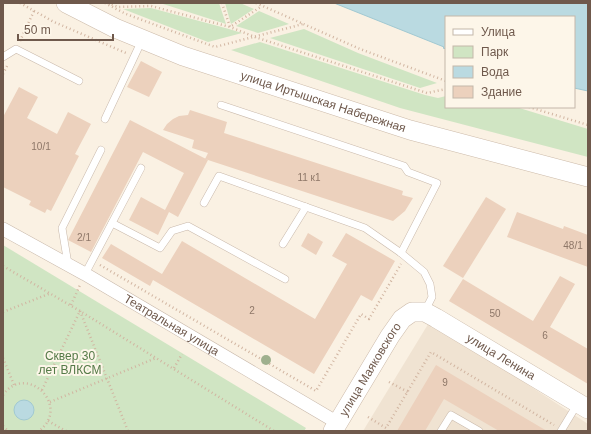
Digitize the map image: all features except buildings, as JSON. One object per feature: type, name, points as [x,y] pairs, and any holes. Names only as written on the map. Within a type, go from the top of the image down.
[{"type":"main road","name":"улица Иртышская Набережная","points":[[66,3],[115,28],[138,48],[183,56],[410,130],[588,177]]},
{"type":"main road","name":"улица Ленина","points":[[418,312],[436,318],[583,406]]},
{"type":"main road","name":"улица Маяковского","points":[[336,427],[390,336],[402,319],[418,312]]},
{"type":"street","name":"Театральная улица","points":[[3,229],[85,274],[336,427]]},
{"type":"lane","points":[[105,119],[138,48]]},
{"type":"lane","points":[[3,57],[16,49],[80,81]]},
{"type":"lane","points":[[221,105],[404,166],[408,172],[437,183],[403,255]]},
{"type":"lane","points":[[68,264],[62,228],[101,150]]},
{"type":"lane","points":[[85,274],[141,168]]},
{"type":"lane","points":[[204,203],[219,176],[365,228],[424,272],[430,284],[432,297],[418,312]]},
{"type":"lane","points":[[283,244],[306,207]]},
{"type":"lane","points":[[112,223],[160,248],[172,231],[188,226],[285,279]]},
{"type":"lane","points":[[561,430],[583,406]]},
{"type":"lane","points":[[441,431],[451,414],[478,431]]},
{"type":"path","points":[[20,3],[54,22],[138,48]]},
{"type":"path","points":[[106,3],[118,7],[151,6],[230,27],[255,37],[427,93],[445,89]]},
{"type":"path","points":[[106,3],[126,14],[215,47],[303,24]]},
{"type":"path","points":[[222,3],[230,27]]},
{"type":"path","points":[[256,3],[392,62],[445,81]]},
{"type":"path","points":[[230,27],[262,6]]},
{"type":"path","points":[[24,31],[34,11]]},
{"type":"path","points":[[532,108],[588,125]]},
{"type":"path","points":[[92,261],[316,391],[361,314],[369,319],[403,255]]},
{"type":"path","points":[[3,266],[80,310],[274,431]]},
{"type":"path","points":[[71,305],[85,274]]},
{"type":"path","points":[[3,312],[50,293]]},
{"type":"path","points":[[80,310],[128,431]]},
{"type":"path","points":[[42,390],[80,310]]},
{"type":"path","points":[[368,417],[386,428],[431,352],[561,430]]},
{"type":"path","points":[[174,368],[182,354]]},
{"type":"path","points":[[3,358],[14,385]]},
{"type":"path","points":[[50,402],[157,358]]},
{"type":"path","points":[[389,382],[408,392]]},
{"type":"path","points":[[3,395],[6,390],[14,385],[25,383],[34,385],[42,390],[50,402],[51,410],[48,421],[40,431]]},
{"type":"path","points":[[48,421],[66,431]]},
{"type":"path","points":[[3,426],[8,431]]},
{"type":"shaded area","points":[[430,321],[588,424],[588,431],[363,431]]},
{"type":"green space","points":[[160,3],[219,3],[226,24]]},
{"type":"green space","points":[[225,3],[240,3],[254,9],[231,24]]},
{"type":"green space","points":[[151,8],[242,33],[208,42],[123,9]]},
{"type":"green space","points":[[259,11],[289,24],[258,33],[236,26]]},
{"type":"green space","points":[[304,29],[358,53],[437,83],[420,88],[270,38]]},
{"type":"green space","points":[[260,42],[425,95],[438,98],[445,96],[445,108],[519,108],[588,129],[588,157],[400,108],[231,50]]},
{"type":"green space","name":"Сквер 30 лет ВЛКСМ","points":[[3,245],[306,428],[304,431],[3,431]]},
{"type":"water","points":[[334,3],[588,3],[588,91],[575,88],[575,16],[445,16],[445,49],[443,48],[444,47]]},
{"type":"water","points":[[20,400],[28,400],[34,406],[34,414],[28,420],[20,420],[14,414],[14,406]]}]
